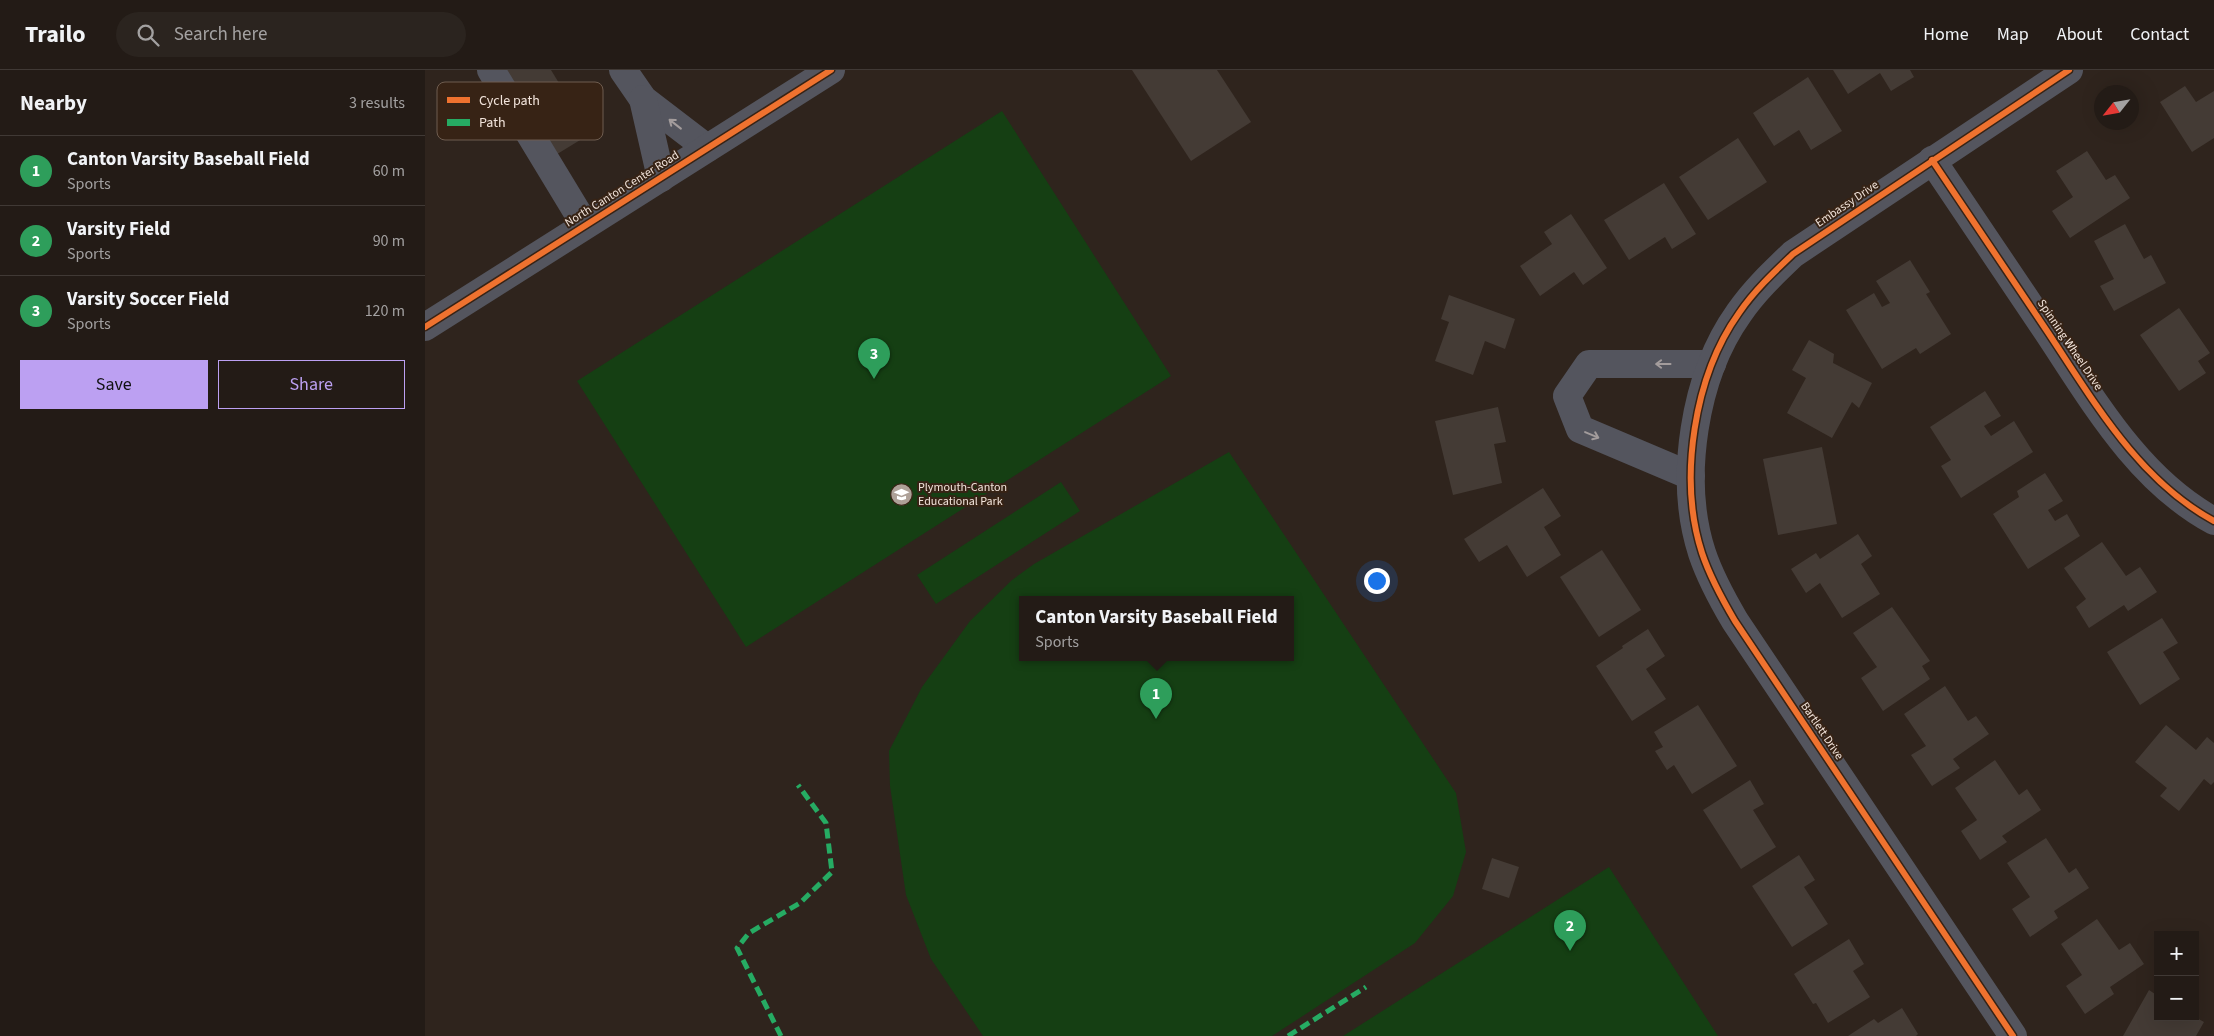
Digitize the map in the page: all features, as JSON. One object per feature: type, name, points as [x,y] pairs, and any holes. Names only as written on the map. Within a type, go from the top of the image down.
[{"type":"street","points":[[491,70],[498,82]]},
{"type":"street","points":[[623,70],[643,99],[707,148]]},
{"type":"street","name":"North Canton Center Road","points":[[425,327],[831,70]]},
{"type":"street","name":"Embassy Drive","points":[[1699,410],[1712,364],[1738,313],[1764,281],[1793,254],[2069,70]]},
{"type":"street","points":[[643,99],[661,178]]},
{"type":"street","points":[[533,140],[585,225]]},
{"type":"street","name":"Spinning Wheel Drive","points":[[1932,160],[2111,427],[2150,472],[2177,495],[2214,521]]},
{"type":"street","points":[[1691,476],[1580,429],[1567,396],[1589,364],[1712,364]]},
{"type":"street","name":"Bartlett Drive","points":[[1699,410],[1691,476],[1694,522],[1701,551],[1711,578],[1735,621],[2013,1036]]},
{"type":"green space","points":[[1002,111],[1171,376],[746,647],[577,381]]},
{"type":"green space","points":[[1229,452],[1456,793],[1466,852],[1453,896],[1415,943],[1272,1036],[983,1036],[931,959],[906,895],[890,786],[889,751],[922,687],[970,621],[1012,580],[1034,564]]},
{"type":"green space","points":[[1061,482],[1080,511],[936,604],[917,575]]},
{"type":"green space","points":[[1609,867],[1718,1036],[1343,1036]]},
{"type":"building","points":[[502,70],[551,70],[558,82],[509,82]]},
{"type":"building","points":[[1132,70],[1217,70],[1251,122],[1191,161]]},
{"type":"building","points":[[1833,70],[1910,70],[1914,77],[1891,91],[1880,73],[1848,94]]},
{"type":"building","points":[[1808,77],[1842,131],[1811,150],[1799,130],[1774,146],[1753,113]]},
{"type":"building","points":[[2185,86],[2196,102],[2214,91],[2214,138],[2192,152],[2160,102]]},
{"type":"building","points":[[1738,138],[1767,182],[1708,220],[1679,177]]},
{"type":"building","points":[[544,140],[580,140],[554,156]]},
{"type":"building","points":[[2087,151],[2106,180],[2115,175],[2130,198],[2070,238],[2052,211],[2073,197],[2056,171]]},
{"type":"building","points":[[1664,183],[1696,234],[1672,249],[1665,237],[1629,260],[1604,220]]},
{"type":"building","points":[[1571,214],[1607,268],[1583,285],[1574,272],[1540,296],[1520,266],[1552,244],[1544,232]]},
{"type":"building","points":[[2125,224],[2144,259],[2151,255],[2166,283],[2114,311],[2100,286],[2114,279],[2094,241]]},
{"type":"building","points":[[1910,260],[1930,292],[1926,294],[1951,334],[1920,354],[1916,348],[1882,369],[1846,310],[1874,293],[1882,307],[1890,303],[1876,281]]},
{"type":"building","points":[[1449,295],[1515,319],[1505,349],[1485,341],[1473,375],[1435,361],[1449,322],[1441,319]]},
{"type":"building","points":[[2179,308],[2210,353],[2198,361],[2206,373],[2179,391],[2140,335]]},
{"type":"building","points":[[1809,340],[1834,354],[1833,363],[1872,383],[1859,408],[1852,402],[1832,438],[1787,413],[1806,378],[1792,370]]},
{"type":"building","points":[[1985,391],[2001,416],[1984,426],[1991,436],[2014,421],[2033,452],[1961,498],[1941,466],[1951,460],[1930,427]]},
{"type":"building","points":[[1498,407],[1506,442],[1494,444],[1502,483],[1453,495],[1435,421]]},
{"type":"building","points":[[1822,447],[1837,524],[1778,535],[1763,459]]},
{"type":"building","points":[[2045,473],[2063,501],[2048,510],[2055,521],[2067,514],[2080,536],[2028,569],[1993,514],[2019,497],[2017,491]]},
{"type":"building","points":[[1543,488],[1561,516],[1544,527],[1561,555],[1527,577],[1507,545],[1479,562],[1464,539]]},
{"type":"building","points":[[1858,534],[1872,556],[1861,564],[1880,594],[1842,618],[1820,583],[1806,593],[1791,569],[1816,553],[1820,559]]},
{"type":"building","points":[[2102,542],[2126,576],[2140,567],[2157,592],[2128,611],[2124,605],[2089,628],[2076,607],[2086,599],[2064,568]]},
{"type":"building","points":[[1602,550],[1641,610],[1599,637],[1560,577]]},
{"type":"building","points":[[1892,607],[1930,661],[1922,666],[1930,679],[1883,711],[1861,678],[1877,667],[1853,633]]},
{"type":"building","points":[[2162,618],[2178,643],[2163,652],[2180,679],[2140,705],[2107,652]]},
{"type":"building","points":[[1648,629],[1665,656],[1646,669],[1666,699],[1632,721],[1596,666]]},
{"type":"building","points":[[1945,686],[1968,721],[1976,716],[1989,734],[1953,759],[1960,768],[1932,786],[1911,755],[1926,746],[1904,714]]},
{"type":"building","points":[[1698,705],[1737,766],[1692,794],[1674,765],[1667,770],[1655,751],[1663,747],[1654,732]]},
{"type":"building","points":[[2166,725],[2196,750],[2207,737],[2214,743],[2214,782],[2211,785],[2204,779],[2179,811],[2160,796],[2167,788],[2135,762]]},
{"type":"building","points":[[1995,760],[2019,795],[2027,789],[2041,810],[2002,836],[2007,842],[1980,860],[1961,831],[1977,820],[1955,788]]},
{"type":"building","points":[[1750,780],[1764,804],[1753,810],[1776,847],[1741,869],[1703,810]]},
{"type":"building","points":[[2046,838],[2069,873],[2076,868],[2089,888],[2054,911],[2058,918],[2030,937],[2012,909],[2030,897],[2007,863]]},
{"type":"building","points":[[1799,855],[1815,880],[1804,887],[1828,924],[1792,947],[1752,886]]},
{"type":"building","points":[[1492,858],[1519,867],[1509,898],[1482,889]]},
{"type":"building","points":[[2097,919],[2119,950],[2130,943],[2144,964],[2110,987],[2114,994],[2085,1014],[2066,986],[2082,975],[2061,944]]},
{"type":"building","points":[[1849,939],[1864,964],[1853,971],[1870,997],[1828,1023],[1816,1003],[1813,1004],[1794,974]]},
{"type":"building","points":[[2149,990],[2154,993],[2154,1021],[2199,1021],[2199,1019],[2204,1022],[2196,1036],[2123,1036]]},
{"type":"building","points":[[1902,1008],[1918,1034],[1916,1036],[1848,1036],[1874,1019],[1878,1023]]},
{"type":"marked path","points":[[781,1036],[737,948],[749,933],[800,903],[832,872],[826,823],[798,785]]},
{"type":"marked path","points":[[1288,1036],[1366,987]]},
{"type":"cycle path","points":[[425,327],[831,70]]},
{"type":"cycle path","points":[[2013,1036],[1725,604],[1705,562],[1695,524],[1691,493],[1691,461],[1701,397],[1711,367],[1724,338],[1739,313],[1764,282],[1793,254],[2069,70]]},
{"type":"cycle path","points":[[1932,160],[2100,411],[2119,436],[2162,484],[2187,504],[2214,521]]},
{"type":"place","name":"Varsity Soccer Field","points":[[874,379]]},
{"type":"place","name":"Plymouth-Canton Educational Park","points":[[902,494]]},
{"type":"place","name":"Canton Varsity Baseball Field","points":[[1156,719]]},
{"type":"place","name":"Varsity Field","points":[[1570,951]]}]
